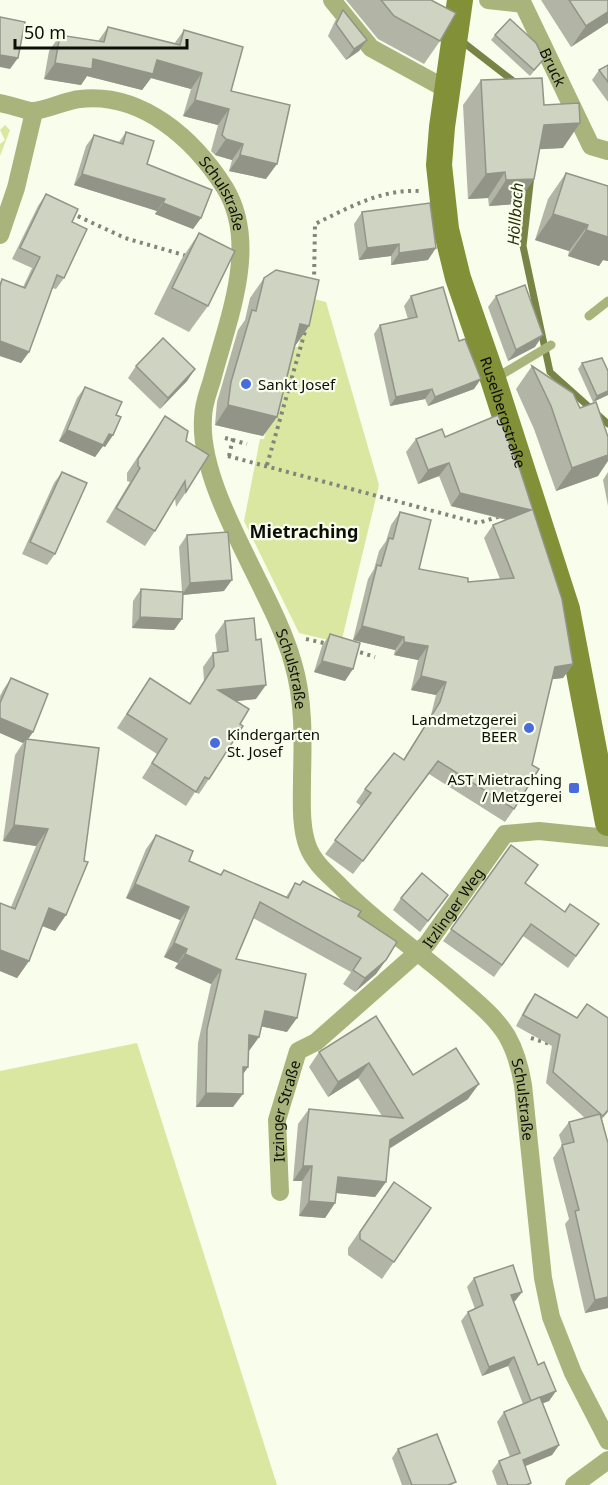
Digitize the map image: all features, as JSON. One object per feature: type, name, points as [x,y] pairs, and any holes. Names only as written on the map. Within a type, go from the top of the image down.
[{"type":"main road","name":"Ruselbergstraße","points":[[459,9],[446,89],[440,155],[441,192],[458,278],[567,609],[608,823]]},
{"type":"street","points":[[332,0],[371,48],[446,89]]},
{"type":"street","name":"Bruck","points":[[488,0],[523,2],[591,146],[608,151]]},
{"type":"street","name":"Schulstraße","points":[[34,112],[58,102],[83,98],[112,100],[150,112],[172,127],[189,145],[222,183],[234,204],[239,224],[240,271],[203,416],[208,462],[234,527],[278,622],[293,662],[303,722],[302,805],[308,847],[318,863],[353,899],[490,1014],[507,1035],[520,1062],[543,1278],[551,1317],[573,1373],[608,1441]]},
{"type":"street","points":[[0,104],[34,112],[16,188],[0,235]]},
{"type":"street","name":"Itzlinger Weg","points":[[316,1042],[427,944],[505,834],[539,831],[608,838]]},
{"type":"street","name":"Itzinger Straße","points":[[280,1192],[277,1120],[298,1050],[316,1042]]},
{"type":"street","points":[[574,1485],[608,1460]]},
{"type":"lane","points":[[589,316],[608,301]]},
{"type":"lane","points":[[493,379],[551,345]]},
{"type":"path","points":[[314,286],[315,224],[369,198],[406,190],[441,192]]},
{"type":"path","points":[[65,210],[124,238],[198,260]]},
{"type":"path","points":[[267,465],[296,358],[309,321]]},
{"type":"path","points":[[229,456],[234,434]]},
{"type":"path","points":[[216,436],[247,444]]},
{"type":"path","points":[[208,462],[229,456],[478,523],[534,507]]},
{"type":"path","points":[[298,637],[340,646]]},
{"type":"path","points":[[346,648],[375,657]]},
{"type":"path","points":[[537,1040],[552,1044]]},
{"type":"green space","points":[[5,125],[10,130],[0,156],[0,144],[5,140],[0,130]]},
{"type":"green space","points":[[310,298],[326,302],[379,485],[341,643],[299,633],[244,521],[260,439],[264,439],[288,346],[298,347]]},
{"type":"green space","points":[[137,1043],[277,1485],[0,1485],[0,1071]]},
{"type":"building","points":[[381,0],[431,0],[456,13],[440,41],[394,16]]},
{"type":"building","points":[[569,0],[608,0],[608,12],[586,26]]},
{"type":"building","points":[[343,10],[367,40],[354,49],[336,24]]},
{"type":"building","points":[[0,17],[25,22],[18,58],[0,55]]},
{"type":"building","points":[[510,19],[536,43],[544,59],[534,70],[495,35]]},
{"type":"building","points":[[108,27],[180,45],[184,30],[243,47],[231,91],[290,105],[277,164],[240,155],[243,144],[226,139],[222,135],[229,109],[195,100],[202,73],[157,60],[153,74],[93,59],[92,69],[55,63],[60,35],[104,42]]},
{"type":"building","points":[[608,65],[608,82],[599,70]]},
{"type":"building","points":[[542,78],[544,105],[579,103],[580,123],[544,125],[534,179],[506,180],[505,172],[486,174],[481,80]]},
{"type":"building","points":[[126,132],[154,141],[147,164],[212,190],[201,218],[163,203],[165,199],[82,174],[94,135],[123,144]]},
{"type":"building","points":[[566,173],[608,186],[608,237],[586,230],[588,225],[553,214]]},
{"type":"building","points":[[46,194],[78,209],[72,222],[87,229],[64,278],[57,275],[29,352],[0,341],[0,286],[2,279],[25,288],[40,257],[20,248]]},
{"type":"building","points":[[430,203],[436,248],[399,253],[399,244],[367,248],[362,212]]},
{"type":"building","points":[[199,233],[235,251],[208,306],[172,288]]},
{"type":"building","name":"Sankt Josef","points":[[276,270],[319,280],[309,326],[300,324],[277,417],[228,405],[231,382],[252,310],[256,311],[264,278]]},
{"type":"building","points":[[525,285],[543,335],[516,350],[496,296]]},
{"type":"building","points":[[443,287],[459,341],[465,339],[481,379],[435,397],[432,389],[396,397],[380,325],[417,317],[411,296]]},
{"type":"building","points":[[163,338],[195,369],[168,398],[136,366]]},
{"type":"building","points":[[602,358],[608,371],[608,391],[597,396],[582,363]]},
{"type":"building","points":[[532,366],[573,393],[580,408],[596,402],[608,437],[608,455],[572,468],[551,406]]},
{"type":"building","points":[[85,387],[122,402],[116,415],[121,417],[113,435],[109,434],[103,445],[67,430]]},
{"type":"building","points":[[498,415],[520,470],[562,599],[573,664],[555,667],[532,765],[539,769],[514,809],[438,761],[363,861],[335,840],[371,793],[365,789],[394,753],[404,760],[440,702],[446,682],[421,676],[428,646],[404,642],[404,637],[362,626],[377,565],[381,566],[389,538],[393,539],[400,512],[431,520],[419,569],[468,578],[468,582],[514,578],[493,525],[531,510],[460,493],[449,463],[428,470],[416,439],[442,429],[445,437]]},
{"type":"building","points":[[165,416],[188,431],[186,441],[209,455],[186,492],[185,481],[155,531],[116,508],[140,468],[138,459]]},
{"type":"building","points":[[62,472],[87,483],[55,554],[30,542]]},
{"type":"building","points":[[228,532],[232,580],[190,583],[187,535]]},
{"type":"building","points":[[141,589],[183,592],[182,619],[140,617]]},
{"type":"building","points":[[254,618],[256,640],[261,639],[266,685],[218,690],[249,709],[240,724],[243,726],[209,779],[205,777],[196,792],[152,763],[167,739],[127,714],[150,678],[190,704],[214,666],[213,653],[228,651],[225,621]]},
{"type":"building","points":[[330,634],[360,643],[353,669],[322,661]]},
{"type":"building","points":[[11,678],[48,694],[33,732],[0,718],[0,703]]},
{"type":"building","points":[[26,739],[99,748],[84,861],[88,862],[66,915],[49,908],[29,961],[0,950],[0,903],[15,909],[48,829],[14,825]]},
{"type":"building","points":[[156,835],[193,851],[189,861],[221,875],[224,870],[288,898],[295,883],[300,885],[303,881],[361,911],[358,916],[397,942],[386,960],[365,978],[353,970],[361,958],[260,902],[236,959],[306,974],[297,1018],[265,1011],[259,1037],[249,1035],[248,1067],[243,1067],[243,1094],[206,1093],[207,1029],[221,970],[185,954],[187,949],[174,943],[189,907],[135,884]]},
{"type":"building","points":[[511,845],[538,865],[525,883],[565,912],[570,904],[599,924],[576,956],[531,924],[502,965],[451,929]]},
{"type":"building","points":[[422,873],[448,895],[428,921],[401,898]]},
{"type":"building","points":[[535,994],[577,1018],[587,1004],[608,1018],[608,1110],[603,1116],[553,1072],[560,1035],[523,1015]]},
{"type":"building","points":[[376,1016],[413,1075],[456,1048],[479,1084],[390,1140],[386,1182],[338,1177],[335,1203],[309,1201],[312,1166],[303,1166],[309,1109],[403,1118],[369,1063],[338,1082],[319,1052]]},
{"type":"building","points":[[600,1114],[608,1143],[608,1297],[595,1300],[575,1211],[579,1210],[562,1145],[574,1142],[569,1122]]},
{"type":"building","points":[[394,1182],[431,1208],[394,1262],[360,1239],[360,1232]]},
{"type":"building","points":[[513,1265],[522,1292],[511,1295],[538,1365],[544,1362],[556,1391],[531,1401],[514,1357],[489,1367],[468,1312],[483,1305],[474,1278]]},
{"type":"building","points":[[540,1397],[559,1445],[523,1460],[531,1483],[508,1485],[499,1461],[520,1453],[504,1412]]},
{"type":"building","points":[[437,1434],[456,1482],[448,1485],[412,1485],[398,1449]]},
{"type":"waterway","name":"Höllbach","points":[[459,39],[517,84]]},
{"type":"waterway","name":"Höllbach","points":[[531,175],[523,246],[550,372],[608,424]]},
{"type":"place","name":"Sankt Josef","points":[[246,384]]},
{"type":"place","name":"Landmetzgerei BEER","points":[[529,728]]},
{"type":"place","name":"Kindergarten St. Josef","points":[[215,743]]},
{"type":"place","name":"AST Mietraching / Metzgerei","points":[[574,788]]},
{"type":"district","name":"Mietraching","points":[[304,531]]}]
